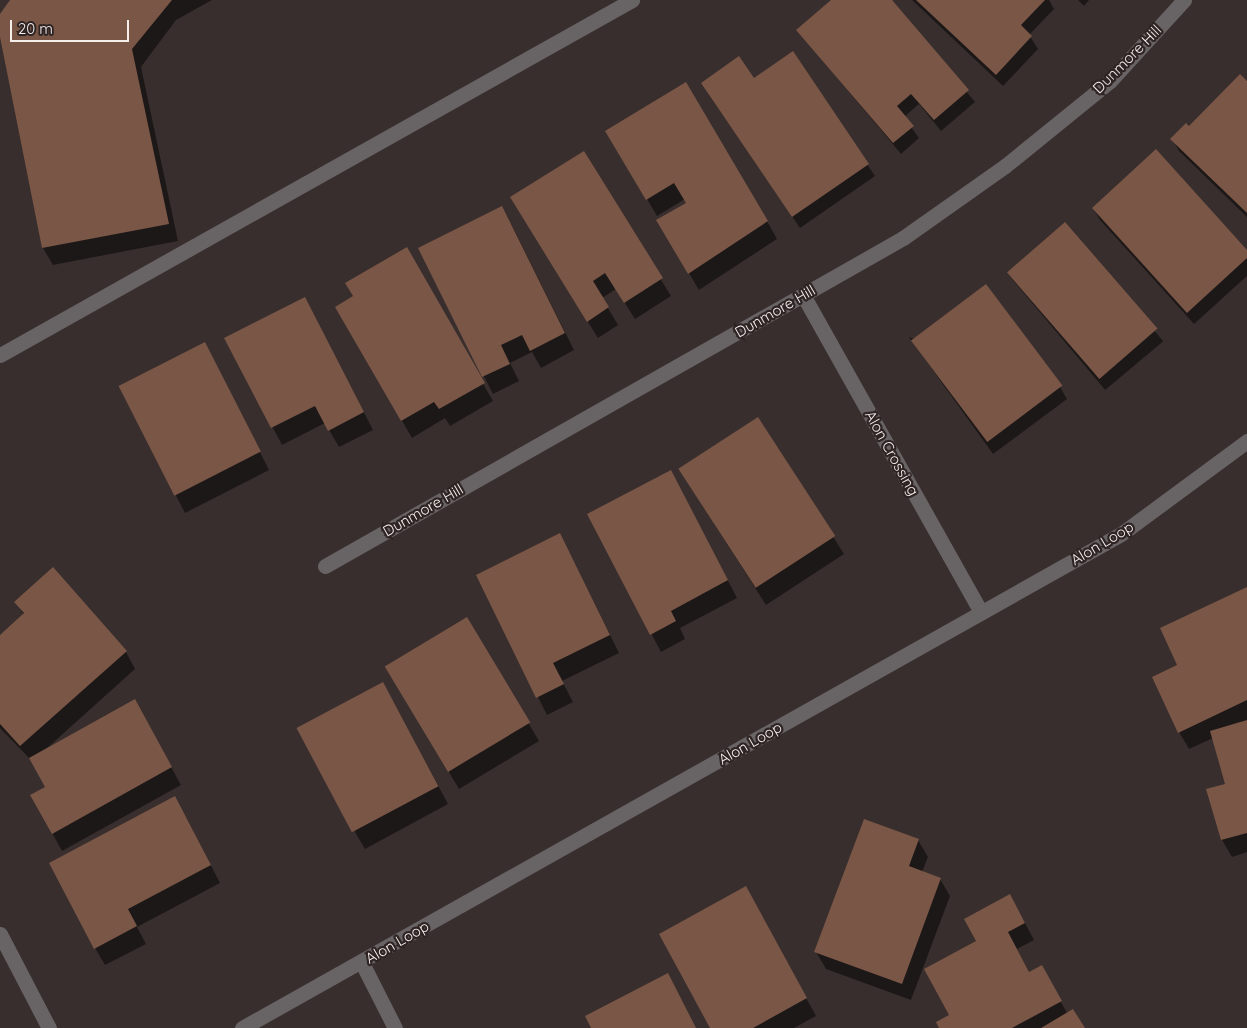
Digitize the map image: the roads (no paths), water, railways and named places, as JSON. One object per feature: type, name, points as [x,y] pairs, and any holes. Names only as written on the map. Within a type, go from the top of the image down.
[{"type":"street","points":[[0,355],[632,0]]},
{"type":"street","name":"Dunmore Hill","points":[[325,566],[903,238],[1005,166],[1110,81],[1184,0]]},
{"type":"street","name":"Alon Crossing","points":[[803,295],[981,612]]},
{"type":"street","name":"Alon Loop","points":[[242,1028],[362,963],[1121,534],[1247,441]]},
{"type":"street","points":[[0,934],[49,1028]]},
{"type":"street","points":[[362,963],[395,1028]]}]
